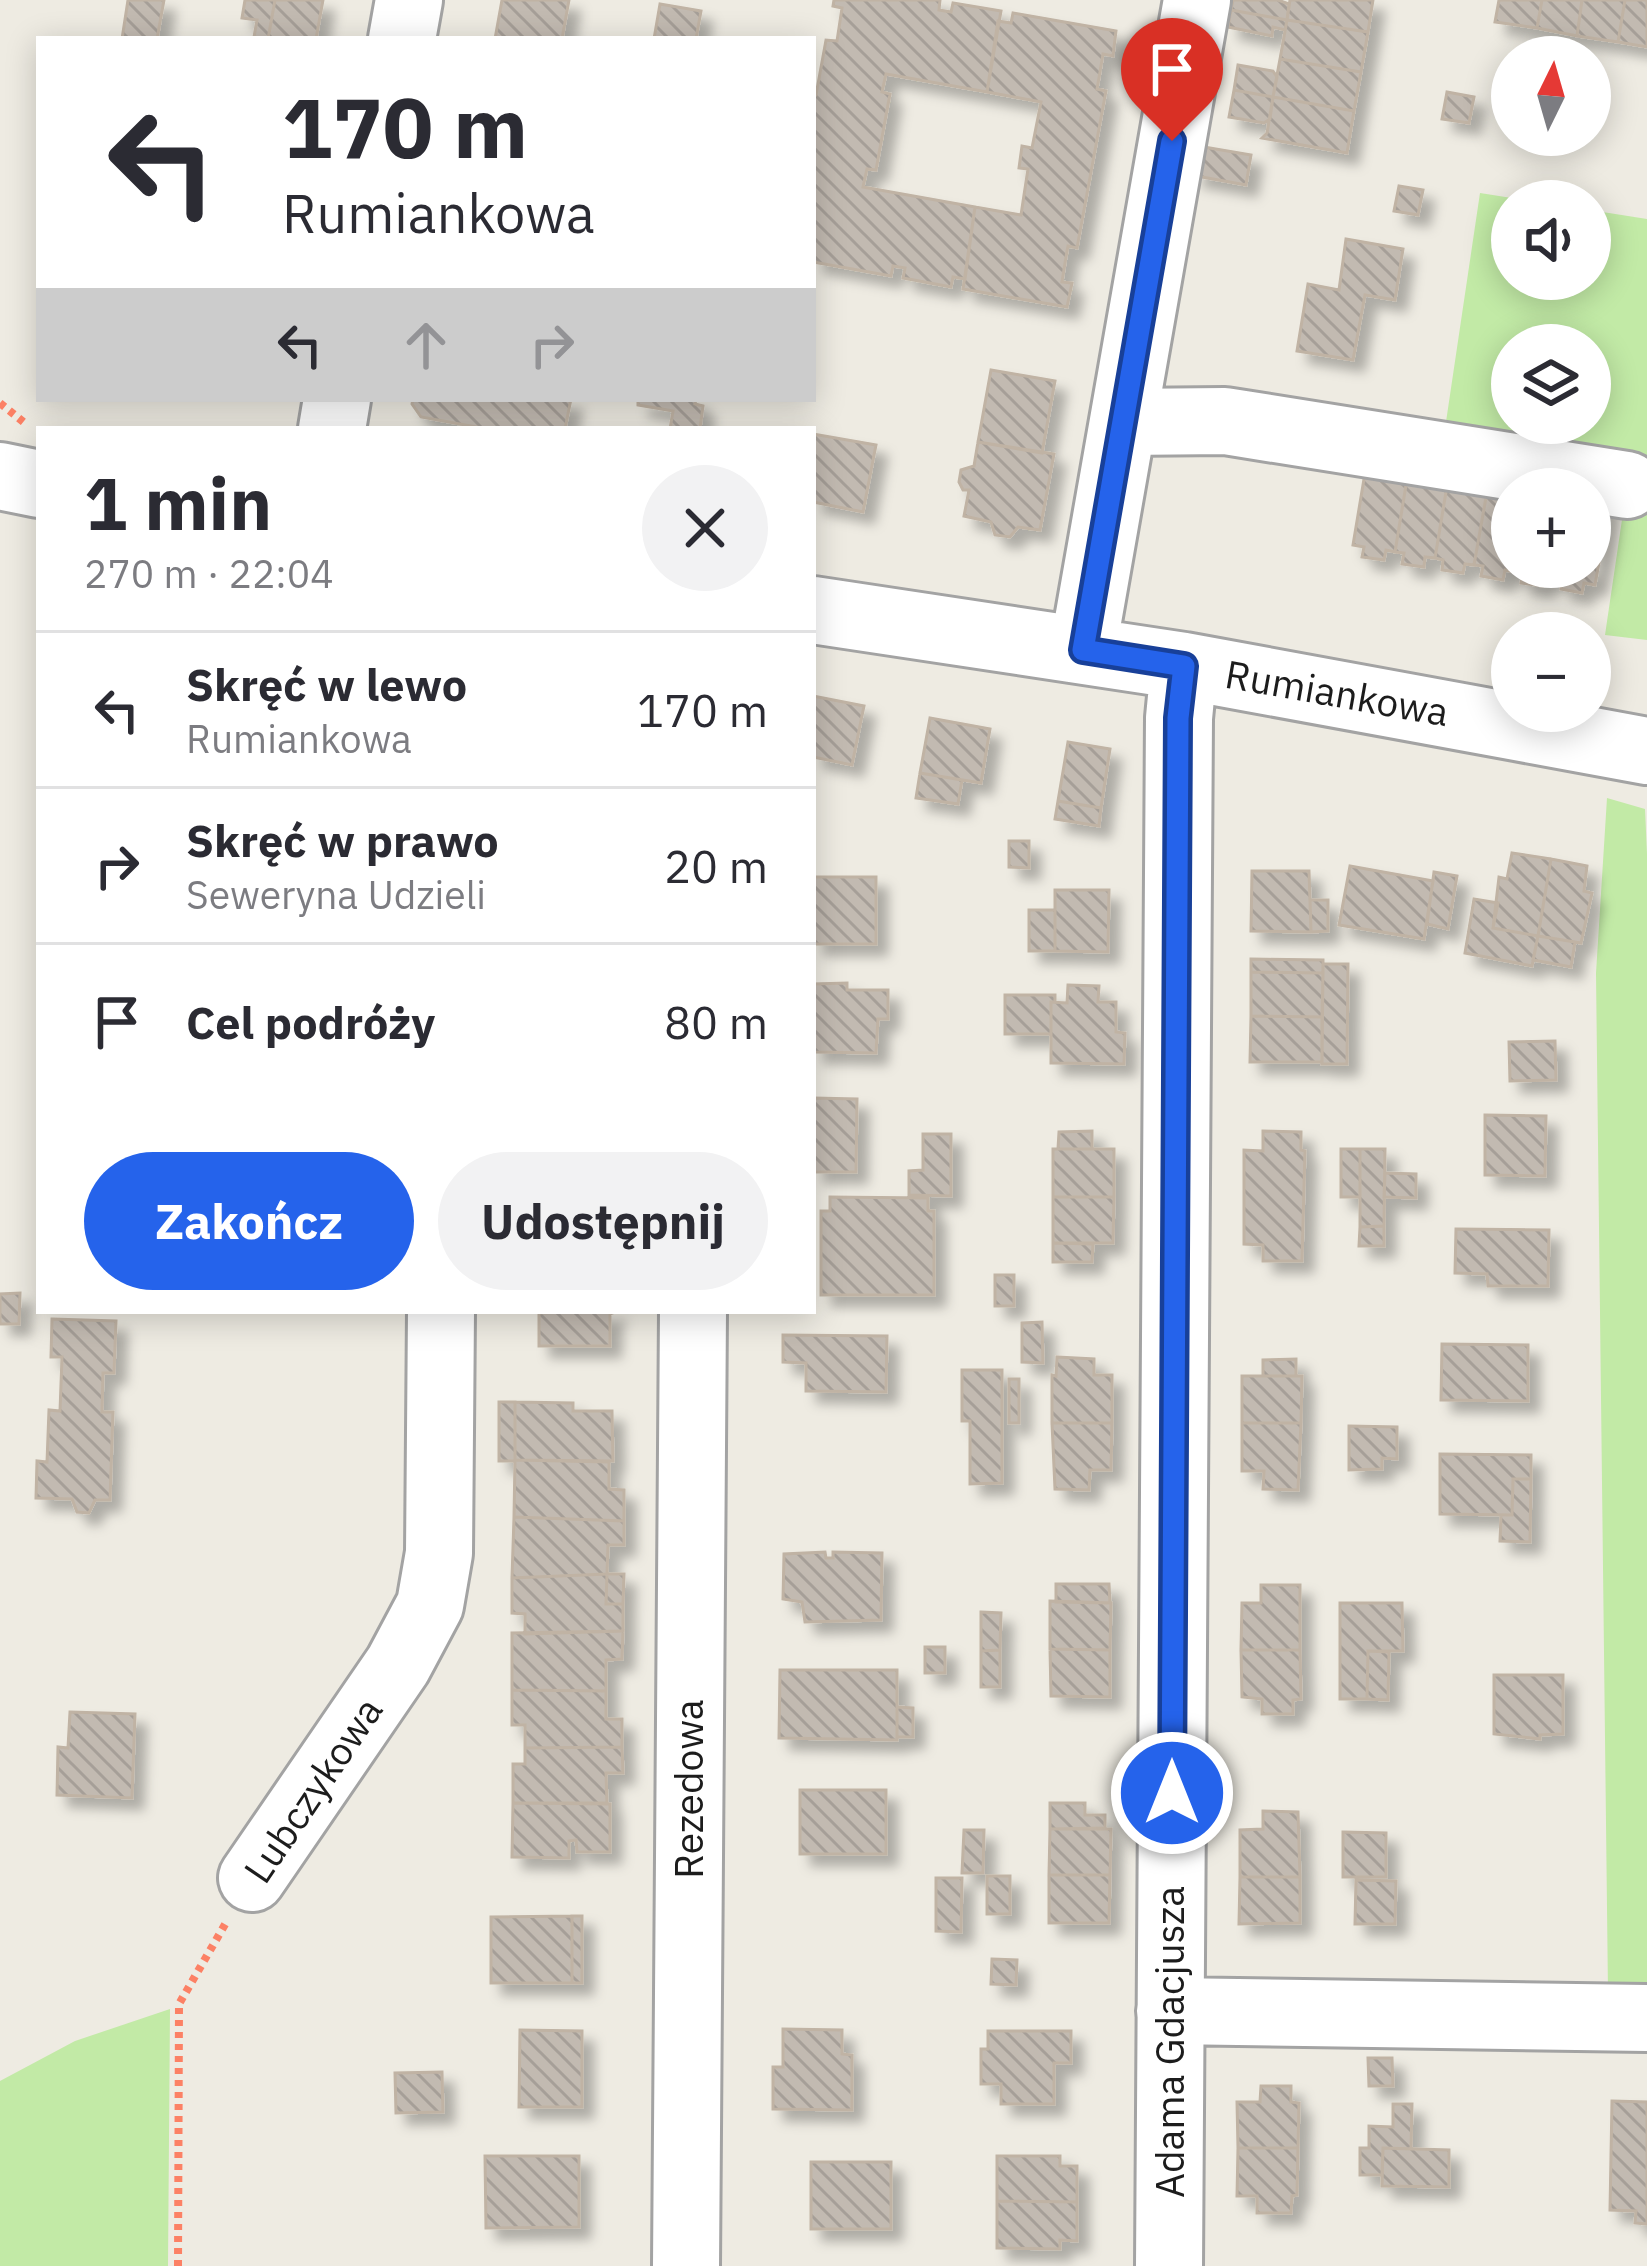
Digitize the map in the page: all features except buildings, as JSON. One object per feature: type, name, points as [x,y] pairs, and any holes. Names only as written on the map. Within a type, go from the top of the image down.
[{"type":"street","points":[[403,36],[409,0]]},
{"type":"street","points":[[1083,650],[1197,0]]},
{"type":"street","points":[[1124,422],[1225,421],[1627,485]]},
{"type":"street","points":[[0,476],[36,483]]},
{"type":"street","name":"Rumiankowa","points":[[816,610],[1184,666],[1647,751]]},
{"type":"street","name":"Adama Gdacjusza","points":[[1169,2266],[1178,718],[1184,666]]},
{"type":"street","name":"Lubczykowa","points":[[252,1878],[398,1665],[430,1605],[439,1553],[441,1314]]},
{"type":"street","name":"Rezedowa","points":[[686,2266],[693,1314]]},
{"type":"street","points":[[1170,2012],[1647,2018]]},
{"type":"path","name":"Lubczykowa","points":[[178,2266],[179,2004],[252,1878]]},
{"type":"green space","points":[[1480,193],[1491,195],[1491,300],[1611,300],[1611,213],[1647,219],[1647,640],[1611,636],[1608,612],[1629,472],[1443,442]]},
{"type":"green space","points":[[1607,798],[1645,809],[1647,854],[1647,1993],[1608,1992],[1596,973]]},
{"type":"green space","points":[[170,2009],[168,2266],[0,2266],[0,2081],[75,2041]]},
{"type":"route","points":[[1172,141],[1083,650],[1184,666],[1178,718],[1172,1793]]}]
